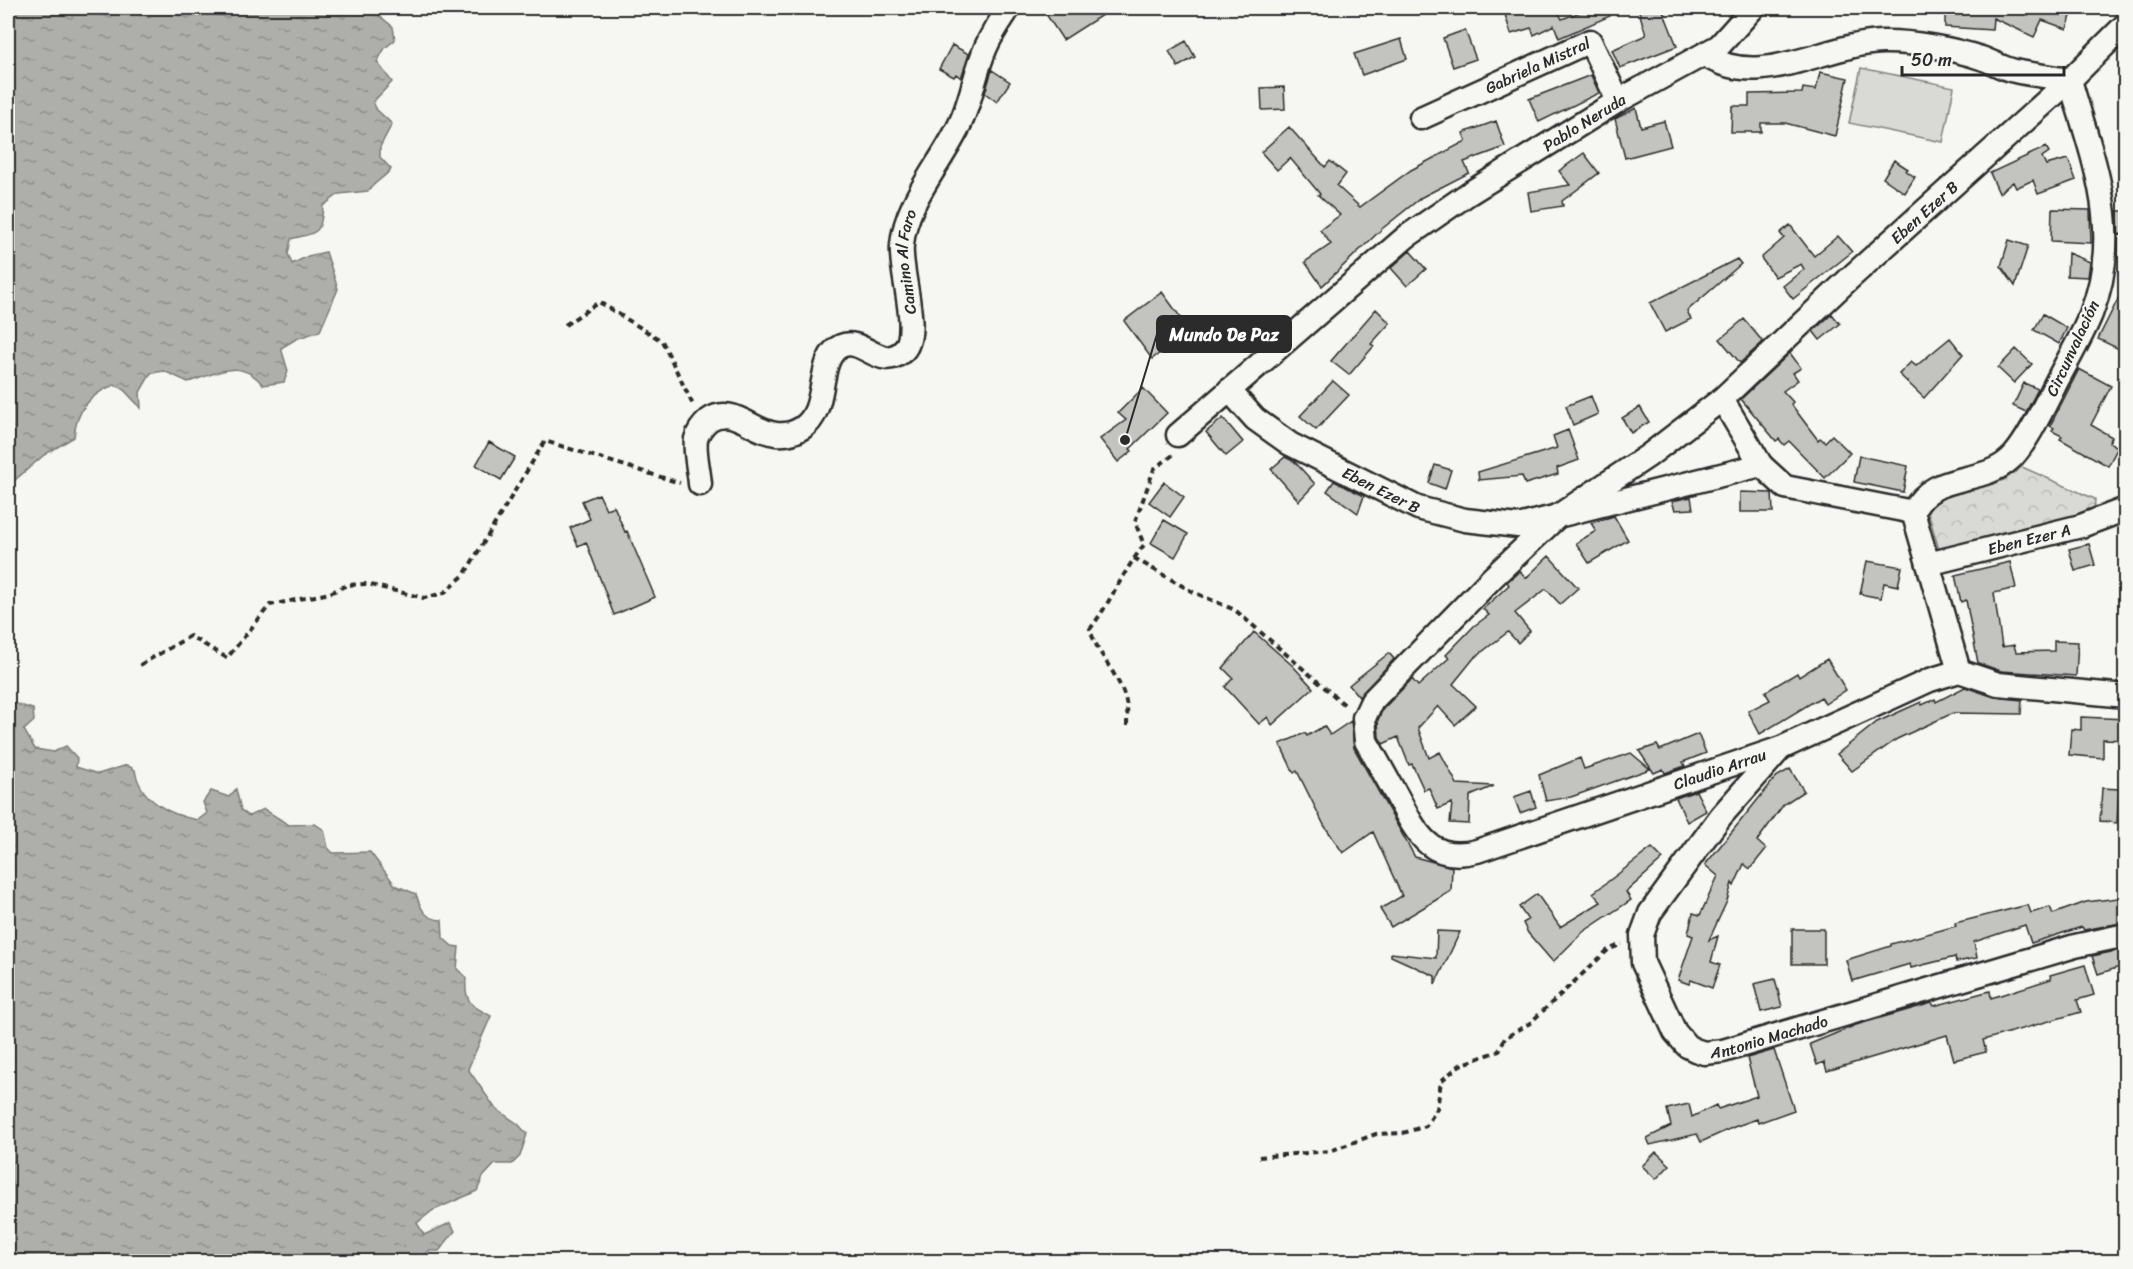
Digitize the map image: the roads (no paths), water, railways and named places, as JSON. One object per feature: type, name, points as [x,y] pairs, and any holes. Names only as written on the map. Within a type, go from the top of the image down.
[{"type":"street","name":"Camino Al Faro","points":[[700,484],[696,440],[703,425],[724,415],[732,416],[768,433],[786,435],[795,432],[804,427],[816,412],[828,362],[836,348],[857,344],[870,353],[887,358],[903,351],[911,335],[901,259],[908,217],[961,122],[986,47],[1009,8]]},
{"type":"street","name":"Pablo Neruda","points":[[1178,435],[1406,237],[1468,194],[1618,101],[1705,55],[1731,36],[1753,8]]},
{"type":"street","name":"Eben Ezer B","points":[[1366,741],[1364,718],[1372,701],[1492,578],[1558,516],[1648,456],[1722,399],[1850,278],[2070,80],[2126,24]]},
{"type":"street","name":"Gabriela Mistral","points":[[1421,118],[1590,41],[1618,101]]},
{"type":"street","points":[[1705,55],[1730,66],[1760,68],[1794,63],[1858,44],[1905,43],[1980,57],[2013,71],[2070,80]]},
{"type":"street","name":"Circunvalación","points":[[1913,512],[1918,502],[1932,489],[1990,471],[2001,466],[2015,454],[2049,397],[2090,315],[2103,266],[2106,214],[2103,194],[2070,80]]},
{"type":"street","name":"Eben Ezer B","points":[[1229,390],[1255,418],[1290,444],[1418,508],[1465,520],[1518,526],[1761,465]]},
{"type":"street","points":[[1722,399],[1761,465],[1785,488],[1913,512],[1959,671],[1998,684],[2126,696]]},
{"type":"street","name":"Eben Ezer A","points":[[1928,564],[2081,526],[2126,509]]},
{"type":"street","name":"Claudio Arrau","points":[[1366,741],[1417,833],[1439,850],[1458,854],[1478,851],[1782,748],[1930,680],[1959,671]]},
{"type":"street","name":"Antonio Machado","points":[[1782,748],[1714,826],[1650,913],[1642,935],[1644,963],[1675,1032],[1687,1046],[1695,1050],[1714,1053],[2075,946],[2126,935]]},
{"type":"water","points":[[8,8],[370,8],[393,27],[395,40],[385,48],[377,62],[392,82],[373,102],[377,110],[392,124],[380,147],[380,157],[391,169],[368,191],[339,194],[323,206],[321,223],[316,231],[291,239],[288,254],[292,264],[308,256],[326,252],[338,289],[320,331],[296,339],[281,348],[288,371],[284,382],[263,385],[246,371],[237,369],[188,382],[164,371],[151,373],[140,392],[141,408],[122,388],[114,385],[98,393],[81,411],[74,437],[44,455],[15,480],[8,480]]},
{"type":"water","points":[[8,681],[10,702],[33,709],[34,721],[24,730],[35,749],[54,752],[66,746],[77,758],[76,767],[98,774],[127,765],[135,770],[138,781],[149,798],[167,810],[187,818],[198,820],[207,813],[203,802],[211,791],[229,797],[236,789],[241,810],[249,816],[264,809],[289,825],[315,824],[324,830],[328,848],[333,853],[370,852],[395,885],[416,894],[424,913],[431,918],[442,920],[443,938],[452,946],[459,947],[457,969],[466,977],[467,997],[478,1009],[491,1016],[468,1069],[495,1108],[518,1124],[527,1134],[520,1156],[512,1164],[495,1164],[483,1177],[477,1191],[432,1211],[417,1223],[424,1235],[450,1223],[455,1231],[439,1251],[429,1251],[415,1262],[8,1261]]},
{"type":"place","name":"Mundo De Paz","points":[[1125,440]]}]
